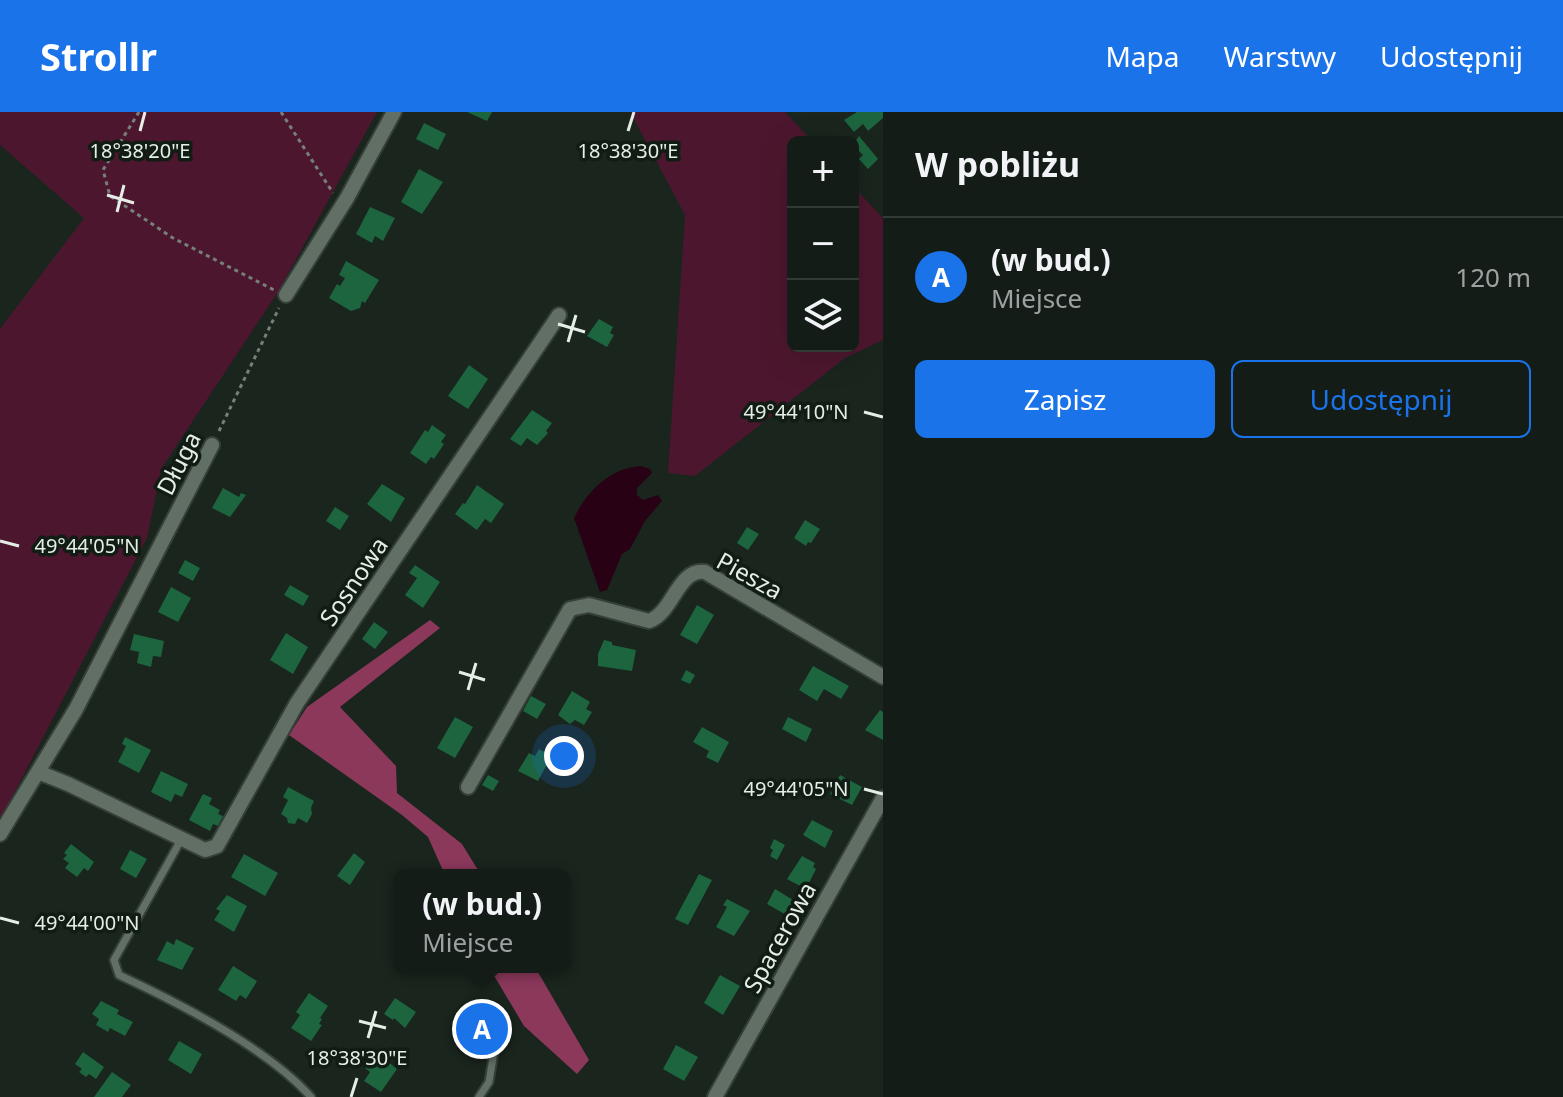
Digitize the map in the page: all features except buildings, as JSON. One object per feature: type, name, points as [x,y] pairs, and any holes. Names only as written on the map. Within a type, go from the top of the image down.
[{"type":"street","points":[[286,295],[347,198],[394,112]]},
{"type":"street","name":"Sosnowa","points":[[38,772],[205,850],[217,846],[297,703],[559,315]]},
{"type":"street","name":"Długa","points":[[0,834],[76,709],[212,445]]},
{"type":"street","name":"Piesza","points":[[468,787],[570,609],[589,605],[649,621],[665,611],[687,577],[698,571],[705,572],[883,677]]},
{"type":"street","name":"Spacerowa","points":[[715,1097],[883,798]]},
{"type":"lane","points":[[182,838],[114,960],[119,975],[247,1044],[286,1072],[311,1097]]},
{"type":"lane","points":[[479,1097],[489,1082],[495,1045]]},
{"type":"path","points":[[139,112],[103,170],[110,196],[173,238],[286,295]]},
{"type":"path","points":[[281,112],[331,192],[347,198]]},
{"type":"path","name":"Długa","points":[[212,445],[286,295]]},
{"type":"shaded area","points":[[0,112],[377,112],[278,292],[161,469],[147,538],[0,820],[0,329],[84,218],[0,145]]},
{"type":"shaded area","points":[[630,112],[785,112],[807,136],[787,136],[787,352],[858,352],[845,358],[695,476],[668,473],[685,215]]},
{"type":"shaded area","points":[[859,192],[883,218],[883,340],[859,351]]},
{"type":"shaded area","points":[[641,466],[652,473],[637,488],[637,495],[643,500],[658,495],[662,501],[645,521],[630,549],[622,554],[607,590],[600,592],[574,518],[593,490],[610,476]]},
{"type":"shaded area","points":[[430,620],[440,628],[340,707],[396,766],[397,793],[462,844],[477,869],[442,869],[428,837],[289,735],[307,707]]},
{"type":"shaded area","points":[[493,973],[538,973],[589,1060],[577,1074],[524,1026]]},
{"type":"place","name":"(w bud.)","points":[[482,1029]]}]
